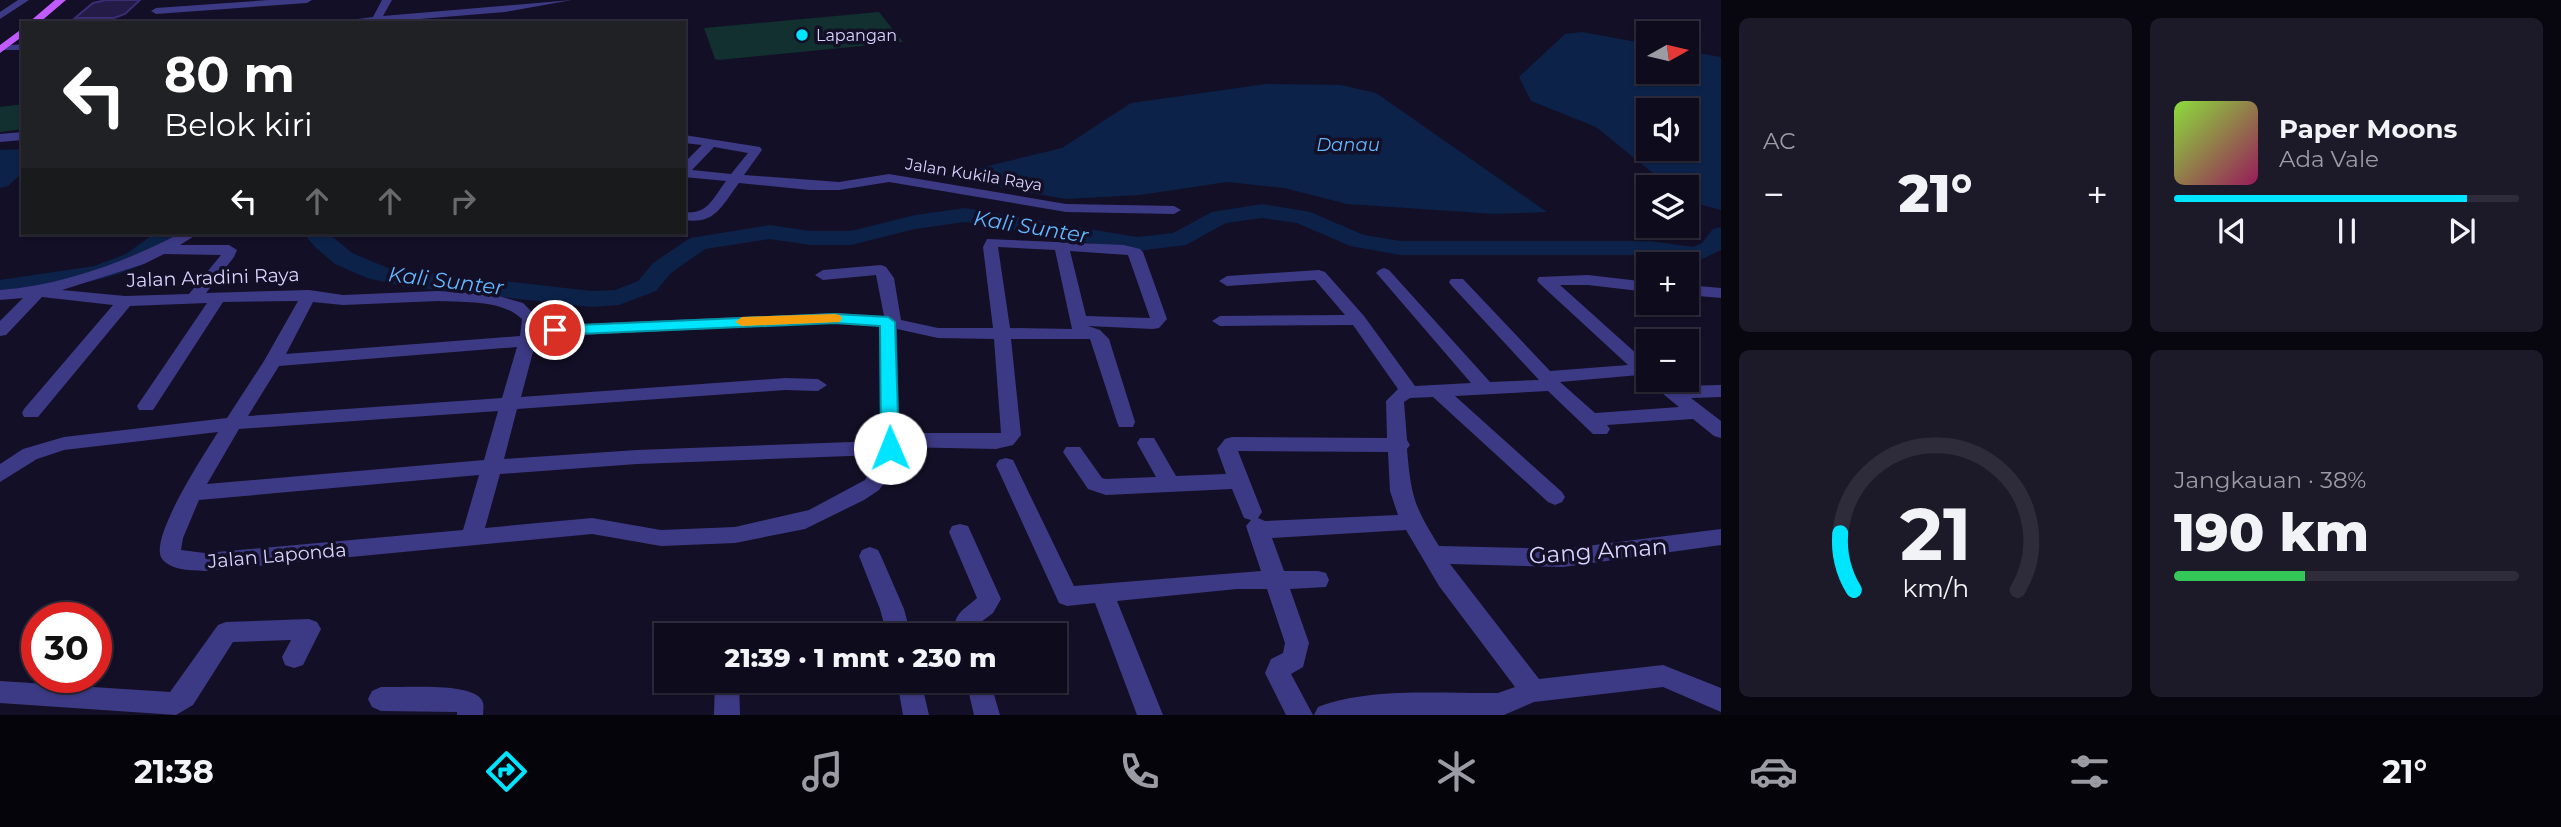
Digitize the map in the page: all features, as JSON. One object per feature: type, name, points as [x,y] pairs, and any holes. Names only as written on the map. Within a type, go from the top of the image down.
[{"type":"main road","points":[[35,21],[61,0]]},
{"type":"main road","points":[[1,49],[21,34]]},
{"type":"street","points":[[0,1],[6,0]]},
{"type":"street","points":[[0,16],[24,0]]},
{"type":"street","points":[[167,0],[154,14],[307,0]]},
{"type":"street","points":[[377,19],[387,0]]},
{"type":"street","points":[[354,21],[567,1]]},
{"type":"street","points":[[1,49],[21,47]]},
{"type":"street","points":[[0,138],[21,136]]},
{"type":"street","points":[[686,139],[756,150],[705,216],[686,216]]},
{"type":"street","points":[[686,170],[711,143]]},
{"type":"street","name":"Jalan Kukila Raya","points":[[686,172],[784,185],[828,186],[895,178],[1066,208],[1174,210]]},
{"type":"street","points":[[0,331],[38,292],[105,273],[188,235]]},
{"type":"street","points":[[193,493],[637,457],[1006,440],[1011,435],[1002,333],[990,244],[997,242],[1124,249],[1135,252],[1159,319],[1153,324],[1079,326],[1002,333],[931,332],[890,322],[835,318],[529,336],[273,361]]},
{"type":"street","points":[[1062,247],[1079,326],[1100,339],[1126,422]]},
{"type":"street","points":[[160,250],[229,250],[229,254],[193,299]]},
{"type":"street","points":[[529,336],[472,536],[592,526],[662,538],[695,538],[735,535],[797,523],[833,509],[872,485],[881,473],[890,444],[890,322],[886,278],[881,271],[823,275]]},
{"type":"street","points":[[1384,273],[1487,390]]},
{"type":"street","points":[[1227,281],[1319,275],[1357,320],[1410,392]]},
{"type":"street","points":[[1721,278],[1721,284]]},
{"type":"street","points":[[1636,286],[1588,280],[1545,280],[1636,361]]},
{"type":"street","points":[[1457,282],[1548,380],[1599,424],[1697,412]]},
{"type":"street","points":[[1699,291],[1721,293]]},
{"type":"street","name":"Jalan Aradini Raya","points":[[0,295],[38,292],[125,301],[309,295],[343,300],[438,296],[487,298],[517,306],[527,312],[530,318],[529,336]]},
{"type":"street","name":"Jalan Laponda","points":[[309,295],[273,361],[193,493],[168,545],[170,554],[181,561],[192,562],[472,536]]},
{"type":"street","points":[[146,407],[218,298]]},
{"type":"street","points":[[31,413],[125,301]]},
{"type":"street","points":[[1220,321],[1357,320]]},
{"type":"street","points":[[1548,380],[1636,375]]},
{"type":"street","points":[[1533,691],[1432,555],[1412,522],[1400,491],[1400,445],[1395,401],[1402,394],[1410,392],[1547,386],[1548,380]]},
{"type":"street","points":[[0,475],[19,458],[45,448],[81,440],[188,431],[234,423],[785,384],[818,385]]},
{"type":"street","points":[[1439,391],[1555,497]]},
{"type":"street","points":[[1673,393],[1721,391]]},
{"type":"street","points":[[1673,393],[1721,431]]},
{"type":"street","points":[[1147,443],[1170,484]]},
{"type":"street","points":[[1300,715],[1277,673],[1280,667],[1294,659],[1297,643],[1256,523],[1227,449],[1231,443],[1400,445]]},
{"type":"street","points":[[1073,452],[1091,479],[1099,486],[1115,488],[1239,481]]},
{"type":"street","points":[[1006,465],[1064,594],[1070,596],[1237,580],[1318,580]]},
{"type":"street","points":[[1256,523],[1412,522]]},
{"type":"street","points":[[960,532],[989,598],[985,606],[965,623]]},
{"type":"street","name":"Gang Aman","points":[[1432,555],[1563,558],[1721,537]]},
{"type":"street","points":[[870,556],[896,623]]},
{"type":"street","points":[[1102,591],[1150,715]]},
{"type":"street","points":[[0,692],[174,704],[184,697],[226,632],[309,629],[294,657]]},
{"type":"street","points":[[1327,715],[1376,711],[1503,710],[1533,691],[1663,676],[1676,679],[1704,696],[1721,700]]},
{"type":"street","points":[[726,715],[727,693]]},
{"type":"street","points":[[911,693],[916,715]]},
{"type":"street","points":[[981,693],[987,715]]},
{"type":"street","points":[[381,699],[463,700],[471,705],[470,715]]},
{"type":"green space","name":"Lapangan","points":[[879,12],[903,42],[719,60],[715,59],[704,28]]},
{"type":"green space","points":[[21,104],[21,129],[0,132],[0,107]]},
{"type":"water","points":[[1582,32],[1636,42],[1636,84],[1699,84],[1699,53],[1721,57],[1721,210],[1699,204],[1699,175],[1655,175],[1638,161],[1699,161],[1699,98],[1636,98],[1636,159],[1596,127],[1531,101],[1519,77],[1565,34]]},
{"type":"water","name":"Danau","points":[[1266,84],[1341,85],[1376,93],[1547,212],[1495,214],[1347,204],[1284,188],[1227,182],[1140,195],[1066,199],[942,177],[1062,148],[1131,103]]},
{"type":"water","points":[[21,149],[21,174],[8,186],[0,188],[0,150]]},
{"type":"building","points":[[106,0],[140,0],[125,14],[114,18],[75,18],[93,3]]},
{"type":"waterway","name":"Kali Sunter","points":[[317,235],[343,259],[364,269],[388,275],[592,299],[619,297],[647,286],[662,268],[698,243],[770,232],[810,238],[851,238],[915,222],[965,215],[1137,244],[1178,240],[1220,217],[1262,211],[1302,217],[1358,241],[1401,248],[1650,248],[1696,255],[1710,248],[1721,234]]},
{"type":"waterway","name":"Kali Sunter","points":[[0,288],[99,273],[135,259],[167,235]]},
{"type":"slow traffic","points":[[742,322],[834,318]]},
{"type":"place","name":"Lapangan","points":[[802,35]]},
{"type":"route","points":[[555,330],[835,318],[888,322],[890,448]]}]
